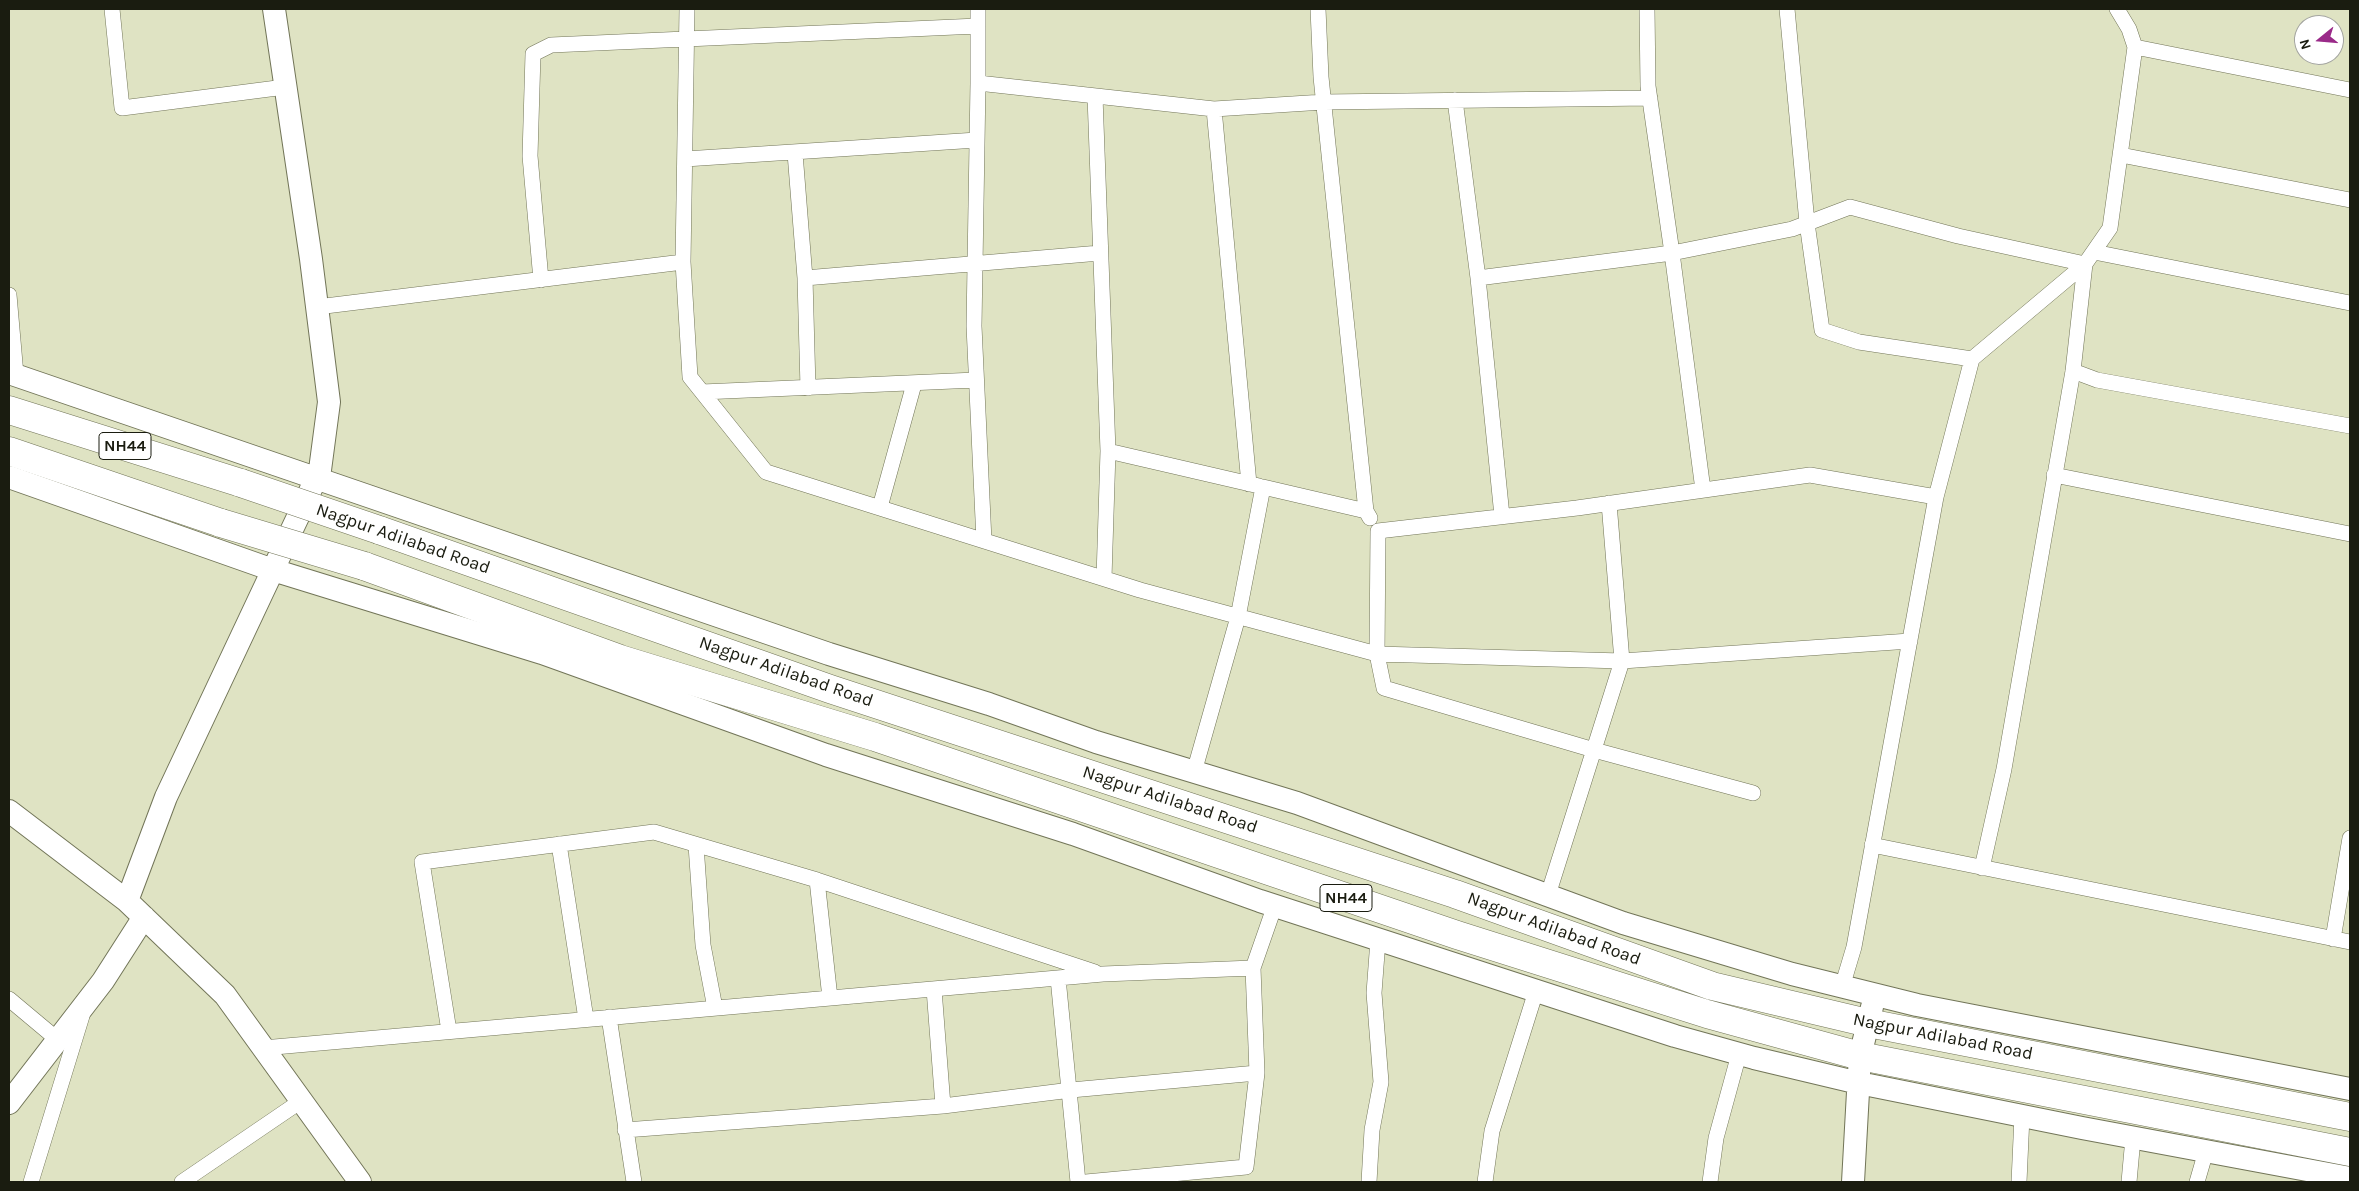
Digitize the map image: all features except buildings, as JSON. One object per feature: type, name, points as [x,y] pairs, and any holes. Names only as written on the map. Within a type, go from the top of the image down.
[{"type":"highway","name":"Nagpur Adilabad Road","points":[[9,410],[241,483],[380,530],[830,689],[1455,894],[1712,986],[1868,1023],[2350,1118]]},
{"type":"highway","name":"Nagpur Adilabad Road","points":[[9,452],[221,523],[364,566],[620,659],[875,737],[1457,935],[1707,1014],[1860,1056],[2350,1152]]},
{"type":"street","points":[[112,9],[122,108],[285,87]]},
{"type":"street","points":[[128,901],[166,797],[320,470],[329,402],[274,9]]},
{"type":"street","points":[[687,9],[684,262],[690,377],[766,472],[1104,578],[1376,654],[1622,661],[1910,641]]},
{"type":"street","points":[[978,9],[974,326],[984,541]]},
{"type":"street","points":[[1318,9],[1324,102],[1366,511],[1378,530],[1376,654],[1384,688],[1594,750],[1753,793]]},
{"type":"street","points":[[1647,9],[1650,98],[1704,490]]},
{"type":"street","points":[[1787,9],[1807,223],[1822,330],[1859,342],[1972,359]]},
{"type":"street","points":[[1842,986],[1854,947],[1936,497],[1972,359],[2089,258],[2110,228],[2134,47],[2129,29],[2117,9]]},
{"type":"street","points":[[541,280],[530,156],[534,54],[551,45],[978,26]]},
{"type":"street","points":[[2134,47],[2350,90]]},
{"type":"street","points":[[978,83],[1214,109],[1324,102],[1650,98]]},
{"type":"street","points":[[1095,96],[1108,451],[1104,578]]},
{"type":"street","points":[[1455,100],[1478,278],[1502,516]]},
{"type":"street","points":[[1194,772],[1238,616],[1256,485],[1214,109]]},
{"type":"street","points":[[685,159],[977,140]]},
{"type":"street","points":[[795,153],[805,278],[808,388]]},
{"type":"street","points":[[2121,155],[2350,200]]},
{"type":"street","points":[[1478,278],[1672,253],[1792,229],[1850,207],[1958,236],[2350,303]]},
{"type":"street","points":[[805,278],[1100,252]]},
{"type":"street","points":[[1982,868],[2004,769],[2073,371],[2089,258]]},
{"type":"street","points":[[317,307],[684,262]]},
{"type":"street","points":[[9,295],[12,374],[316,479],[532,550],[829,654],[989,704],[1096,742],[1297,803],[1623,923],[1792,974],[1916,1005],[2350,1089]]},
{"type":"street","points":[[2073,371],[2097,380],[2350,426]]},
{"type":"street","points":[[702,392],[976,380]]},
{"type":"street","points":[[880,507],[914,384]]},
{"type":"street","points":[[1108,451],[1366,511]]},
{"type":"street","points":[[1378,530],[1609,503],[1810,475],[1936,497]]},
{"type":"street","points":[[2054,475],[2350,534]]},
{"type":"street","points":[[9,477],[273,570],[542,654],[826,755],[1073,834],[1275,906],[1536,991],[1739,1054],[1859,1083],[2132,1138],[2350,1178]]},
{"type":"street","points":[[1548,895],[1622,661],[1609,503]]},
{"type":"street","points":[[9,811],[128,901],[225,995],[360,1182]]},
{"type":"street","points":[[449,1031],[422,862],[654,832],[816,880],[1102,974]]},
{"type":"street","points":[[2333,939],[2350,838]]},
{"type":"street","points":[[559,844],[586,1019]]},
{"type":"street","points":[[696,844],[703,945],[715,1008]]},
{"type":"street","points":[[1872,845],[2350,942]]},
{"type":"street","points":[[1455,894],[1466,866]]},
{"type":"street","points":[[816,880],[830,998]]},
{"type":"street","points":[[1086,1182],[1246,1166],[1257,1073],[1253,968],[1275,906]]},
{"type":"street","points":[[9,1103],[103,981],[144,917]]},
{"type":"street","points":[[1369,1182],[1372,1130],[1381,1082],[1374,993],[1378,940]]},
{"type":"street","points":[[263,1048],[1102,974],[1253,968]]},
{"type":"street","points":[[1058,978],[1078,1182]]},
{"type":"street","points":[[934,989],[943,1106]]},
{"type":"street","points":[[1485,1182],[1492,1131],[1536,991]]},
{"type":"street","points":[[1853,1182],[1860,1056],[1876,995]]},
{"type":"street","points":[[9,999],[58,1040]]},
{"type":"street","points":[[31,1182],[85,1004]]},
{"type":"street","points":[[609,1017],[634,1182]]},
{"type":"street","points":[[1710,1182],[1716,1138],[1739,1054]]},
{"type":"street","points":[[625,1130],[943,1106],[1070,1090],[1257,1073]]},
{"type":"street","points":[[182,1182],[301,1101]]},
{"type":"street","points":[[2019,1182],[2022,1116]]},
{"type":"street","points":[[2129,1182],[2132,1138]]},
{"type":"street","points":[[2197,1182],[2206,1151]]}]
